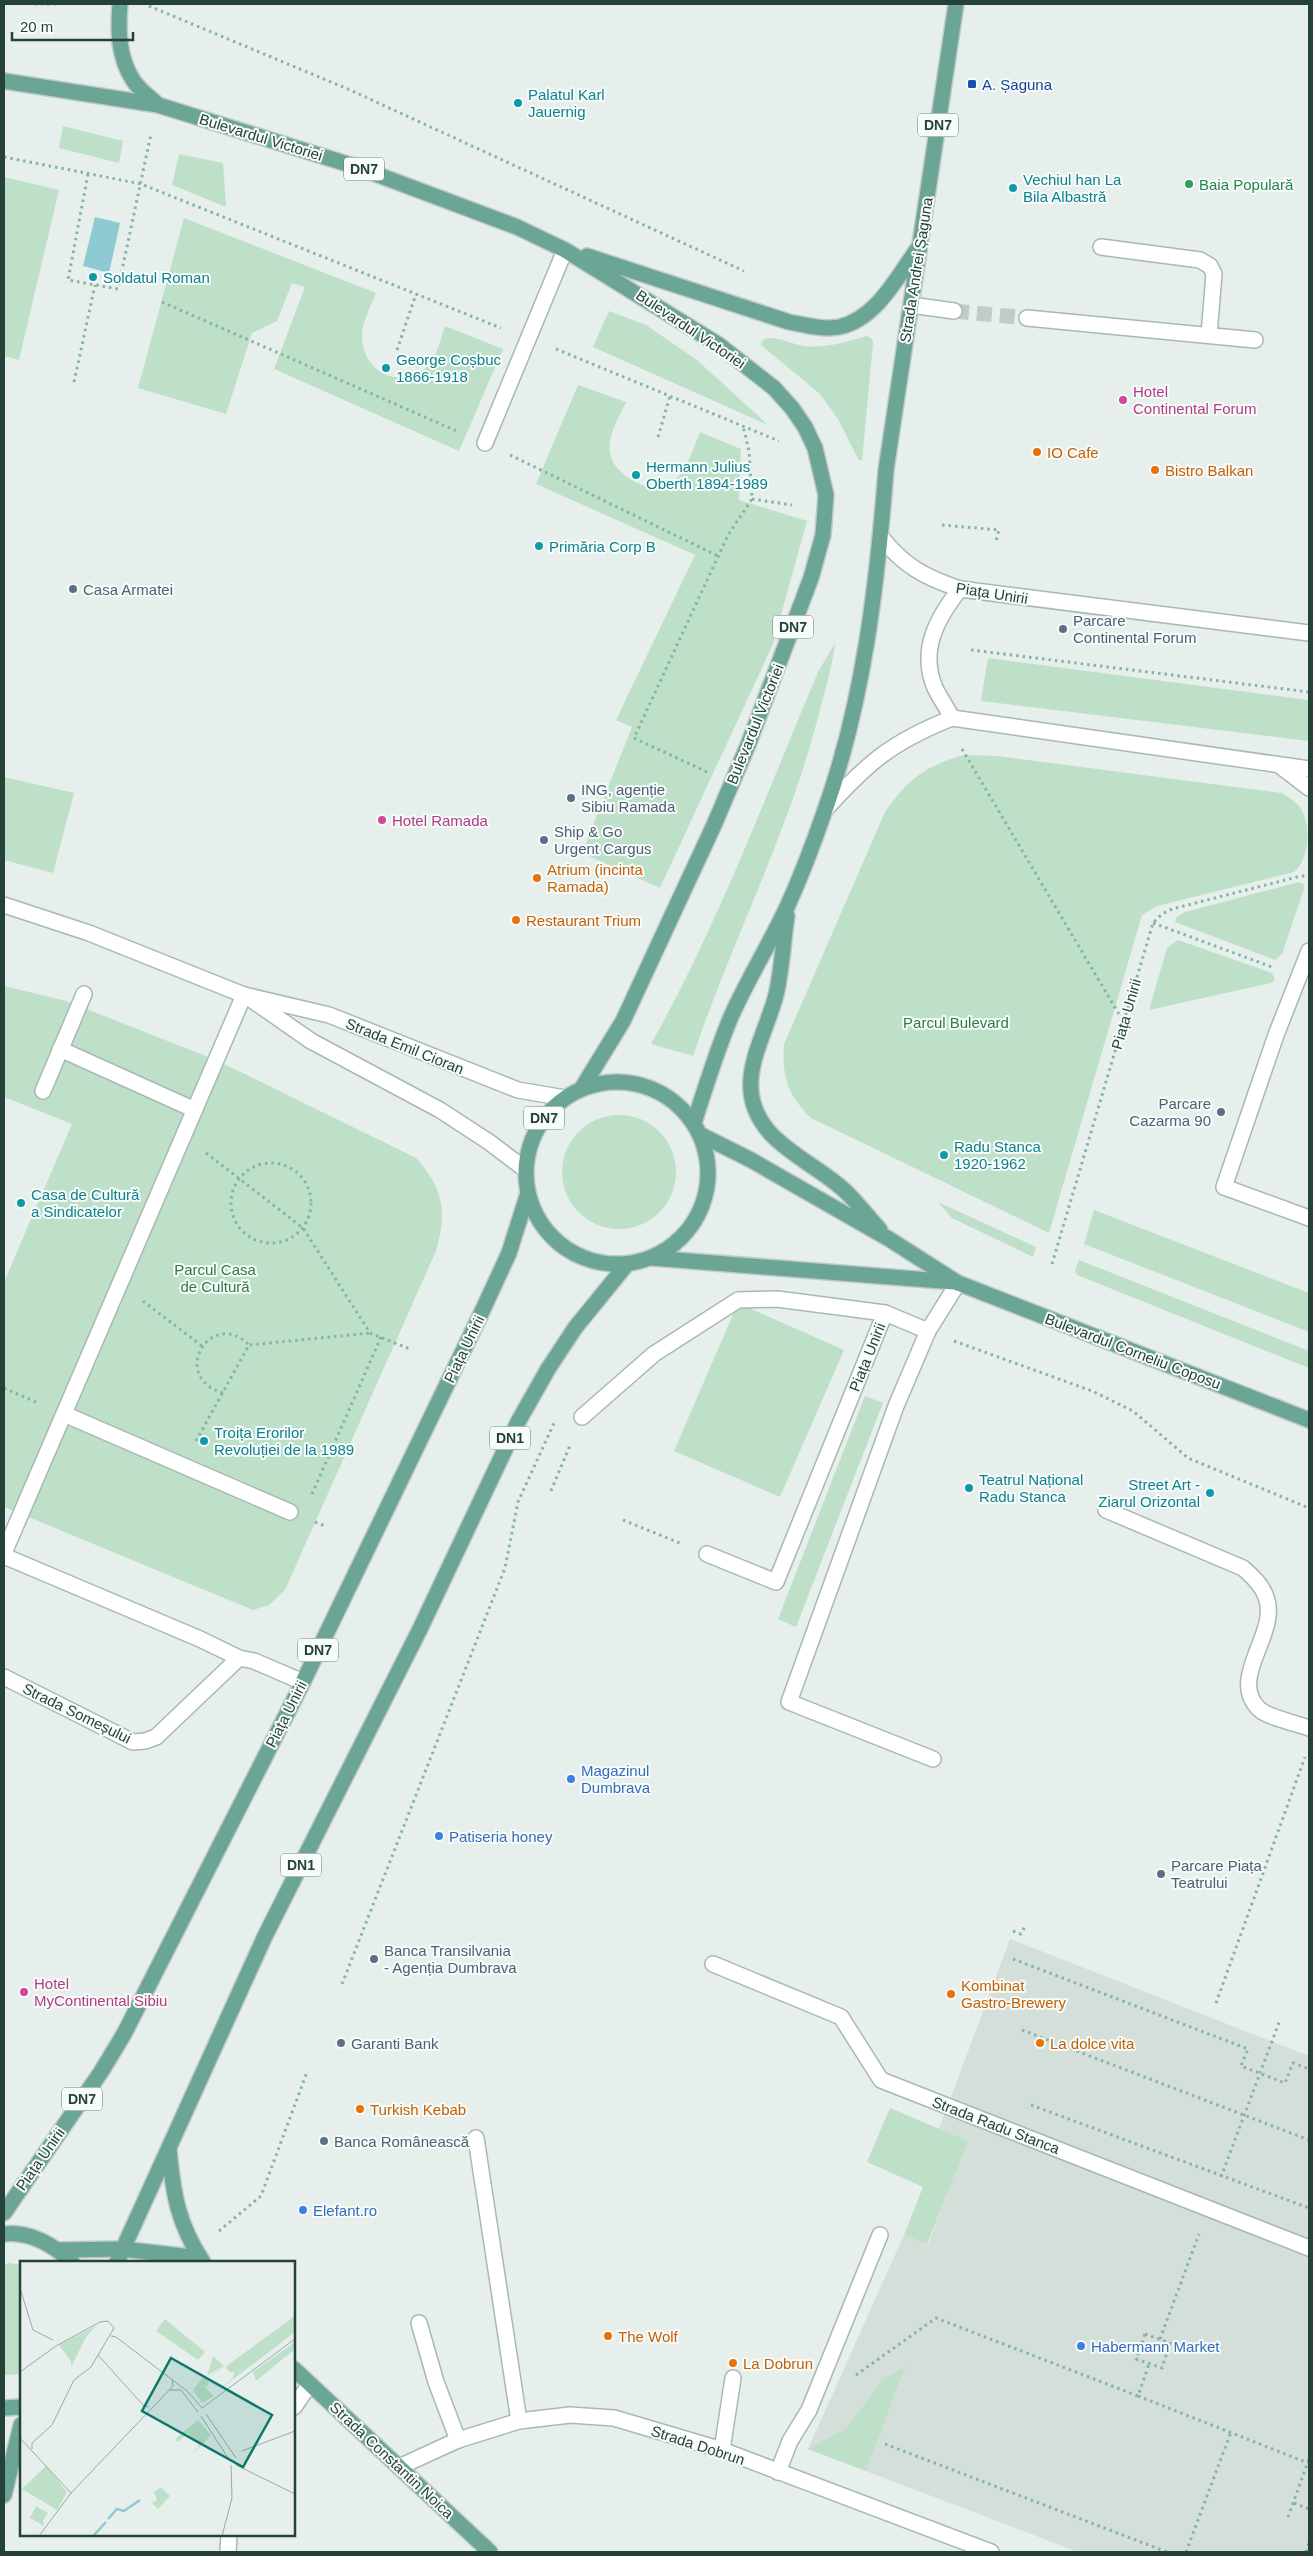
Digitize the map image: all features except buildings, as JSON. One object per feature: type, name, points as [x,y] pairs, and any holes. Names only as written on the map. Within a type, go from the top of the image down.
[{"type":"main road","name":"DN7","points":[[120,4],[119,39],[125,65],[133,82],[158,105]]},
{"type":"main road","name":"Strada Andrei Șaguna","points":[[881,537],[886,470],[956,4]]},
{"type":"main road","name":"Bulevardul Victoriei","points":[[4,81],[158,105],[357,167],[517,227],[565,250],[696,329],[774,388],[792,408],[816,448],[826,495],[823,534],[811,578],[732,783],[623,1021],[582,1088]]},
{"type":"main road","name":"Bulevardul Victoriei","points":[[565,250],[652,276],[789,322],[814,327],[838,327],[856,320],[875,306],[920,245]]},
{"type":"main road","name":"DN7","points":[[697,1129],[714,1060],[731,1018],[788,904],[825,810],[854,715],[864,661],[881,537]]},
{"type":"main road","name":"Bulevardul Corneliu Coposu","points":[[788,904],[776,994],[753,1060],[750,1081],[751,1101],[760,1119],[772,1135],[844,1190],[889,1239]]},
{"type":"main road","name":"Piața Unirii","points":[[624,1081],[644,1085],[669,1098],[681,1107],[697,1129],[708,1159],[708,1183],[702,1207],[690,1228],[673,1246],[652,1258],[628,1264],[605,1264],[584,1258],[564,1248],[548,1233],[535,1214],[528,1193],[526,1170],[528,1153],[541,1122],[565,1098],[582,1088],[602,1082],[624,1081]]},
{"type":"main road","name":"Bulevardul Corneliu Coposu","points":[[697,1129],[889,1239],[958,1283],[1309,1420]]},
{"type":"main road","name":"Piața Unirii","points":[[4,2212],[101,2072],[124,2034],[303,1682],[509,1253],[528,1193]]},
{"type":"main road","name":"Bulevardul Corneliu Coposu","points":[[652,1258],[958,1283]]},
{"type":"main road","name":"DN1","points":[[120,2256],[265,1936],[420,1630],[518,1422],[548,1369],[575,1328],[628,1264]]},
{"type":"main road","points":[[169,2148],[177,2209],[184,2231],[201,2260]]},
{"type":"main road","points":[[4,2234],[13,2233],[37,2238],[59,2250],[71,2261]]},
{"type":"main road","points":[[59,2250],[120,2256],[201,2260]]},
{"type":"main road","name":"Strada Constantin Noica","points":[[295,2370],[490,2552]]},
{"type":"main road","points":[[4,2408],[20,2407]]},
{"type":"main road","points":[[4,2495],[20,2429]]},
{"type":"street","points":[[1101,247],[1200,260],[1210,266],[1214,274],[1209,335]]},
{"type":"street","points":[[485,443],[565,250]]},
{"type":"street","points":[[911,305],[954,311]]},
{"type":"street","points":[[1027,318],[1255,340]]},
{"type":"street","name":"Piața Unirii","points":[[881,537],[893,552],[911,569],[932,580],[960,589],[1309,634]]},
{"type":"street","points":[[958,718],[935,688],[929,669],[929,647],[940,615],[960,589]]},
{"type":"street","points":[[825,810],[877,757],[898,742],[958,718],[1309,770]]},
{"type":"street","points":[[1278,764],[1309,788]]},
{"type":"street","name":"Strada Emil Cioran","points":[[4,905],[89,933],[244,995],[329,1015],[518,1090],[565,1098]]},
{"type":"street","points":[[1309,951],[1276,1035],[1224,1187],[1309,1218]]},
{"type":"street","points":[[43,1091],[84,994]]},
{"type":"street","points":[[244,995],[4,1554],[200,1639],[239,1658],[254,1661],[303,1682]]},
{"type":"street","name":"Strada Emil Cioran","points":[[244,995],[311,1041],[440,1110],[489,1142],[526,1170]]},
{"type":"street","points":[[60,1049],[195,1110]]},
{"type":"street","points":[[933,1759],[789,1702],[896,1406],[928,1331],[958,1283]]},
{"type":"street","name":"Piața Unirii","points":[[582,1417],[654,1354],[738,1300],[777,1299],[885,1313],[928,1331]]},
{"type":"street","name":"Piața Unirii","points":[[707,1554],[776,1582],[885,1313]]},
{"type":"street","points":[[64,1414],[290,1512]]},
{"type":"street","points":[[1106,1510],[1243,1568],[1256,1580],[1267,1598],[1268,1618],[1248,1681],[1250,1697],[1260,1710],[1309,1728]]},
{"type":"street","name":"Strada Someșului","points":[[4,1677],[133,1742],[145,1741],[156,1737],[239,1658]]},
{"type":"street","name":"Strada Radu Stanca","points":[[713,1964],[841,2018],[881,2080],[1309,2248]]},
{"type":"street","points":[[476,2138],[519,2421]]},
{"type":"street","points":[[778,2472],[790,2441],[809,2410],[880,2236]]},
{"type":"street","points":[[419,2323],[436,2382],[458,2440]]},
{"type":"street","points":[[722,2450],[733,2378]]},
{"type":"street","points":[[295,2405],[310,2384]]},
{"type":"street","name":"Strada Dobrun","points":[[398,2467],[458,2440],[519,2421],[570,2415],[614,2418],[722,2450],[991,2552]]},
{"type":"street","points":[[228,2552],[229,2536]]},
{"type":"path","points":[[34,4],[56,4]]},
{"type":"path","points":[[142,4],[348,90],[744,271]]},
{"type":"path","points":[[88,174],[68,280],[118,289],[158,105]]},
{"type":"path","points":[[4,157],[141,184],[528,338],[786,444]]},
{"type":"path","points":[[74,382],[96,285]]},
{"type":"path","points":[[397,350],[416,294]]},
{"type":"path","points":[[162,302],[485,443],[718,556]]},
{"type":"path","points":[[658,437],[670,396]]},
{"type":"path","points":[[732,783],[634,738],[728,535],[752,498],[750,451],[743,426]]},
{"type":"path","points":[[752,498],[792,505]]},
{"type":"path","points":[[942,525],[999,530],[996,541]]},
{"type":"path","points":[[971,650],[1309,692]]},
{"type":"path","points":[[958,718],[964,755],[1123,1022]]},
{"type":"path","points":[[1301,973],[1153,923],[1162,914],[1172,909],[1301,876],[1309,876]]},
{"type":"path","name":"Piața Unirii","points":[[1052,1264],[1153,923]]},
{"type":"path","points":[[184,1136],[303,1228],[370,1333]]},
{"type":"path","points":[[260,1164],[285,1165],[296,1171],[304,1180],[310,1192],[309,1217],[303,1228],[293,1237],[280,1243],[266,1243],[253,1239],[241,1230],[234,1218],[231,1205],[232,1191],[238,1178],[248,1169],[260,1164]]},
{"type":"path","points":[[120,1283],[202,1346]]},
{"type":"path","points":[[928,1331],[1100,1395],[1132,1411],[1188,1458],[1309,1508]]},
{"type":"path","points":[[249,1345],[370,1333],[410,1349]]},
{"type":"path","points":[[223,1393],[213,1390],[202,1380],[197,1369],[197,1356],[202,1346],[210,1338],[222,1334],[232,1334],[243,1339],[249,1345]]},
{"type":"path","points":[[318,1479],[381,1337]]},
{"type":"path","points":[[182,1464],[249,1345]]},
{"type":"path","points":[[4,1388],[64,1414]]},
{"type":"path","points":[[342,1984],[505,1568],[518,1502],[561,1407],[582,1417],[550,1491]]},
{"type":"path","points":[[623,1520],[707,1554]]},
{"type":"path","points":[[1216,2003],[1306,1753]]},
{"type":"path","points":[[1013,1931],[1021,1934],[1025,1926]]},
{"type":"path","points":[[1013,1958],[1248,2049],[1241,2066],[1285,2082],[1294,2062],[1309,2068]]},
{"type":"path","points":[[1261,2069],[1280,2020]]},
{"type":"path","points":[[1022,2030],[1309,2140]]},
{"type":"path","points":[[212,2236],[261,2196],[307,2072]]},
{"type":"path","points":[[1027,2103],[1309,2208]]},
{"type":"path","points":[[849,2380],[936,2318],[1309,2461],[1288,2517]]},
{"type":"path","points":[[1145,2334],[1170,2343],[1162,2368],[1149,2364],[1136,2359],[1145,2334]]},
{"type":"path","points":[[1138,2396],[1149,2364]]},
{"type":"path","points":[[1186,2552],[1232,2432]]},
{"type":"path","points":[[885,2444],[1167,2552]]},
{"type":"path","points":[[1294,2503],[1309,2509]]},
{"type":"path","points":[[1306,2552],[1309,2543]]},
{"type":"shaded area","name":"Habermann Market","points":[[1010,1939],[1309,2056],[1309,2552],[1078,2552],[808,2449],[904,2235],[928,2244],[967,2141],[939,2129]]},
{"type":"green space","points":[[63,126],[123,141],[119,163],[59,148]]},
{"type":"green space","points":[[179,154],[223,163],[226,207],[172,185]]},
{"type":"green space","points":[[4,177],[59,190],[19,360],[4,356]]},
{"type":"green space","points":[[184,218],[376,293],[365,321],[362,337],[364,350],[369,361],[386,375],[407,377],[418,373],[429,365],[437,352],[445,326],[503,349],[459,451],[274,369],[305,287],[292,283],[277,321],[252,333],[226,414],[138,388]]},
{"type":"green space","points":[[609,311],[646,325],[697,360],[768,425],[593,347]]},
{"type":"green space","points":[[867,336],[872,339],[873,343],[862,461],[858,459],[838,419],[820,394],[761,345],[762,341],[770,338],[817,347]]},
{"type":"green space","points":[[578,385],[626,402],[612,433],[610,453],[619,469],[635,482],[654,487],[664,486],[672,482],[686,466],[700,432],[741,449],[739,500],[807,521],[773,644],[660,888],[582,853],[632,727],[616,720],[695,555],[536,484]]},
{"type":"green space","points":[[835,643],[830,672],[805,764],[775,848],[724,972],[693,1056],[651,1044],[698,953],[760,813],[818,672]]},
{"type":"green space","points":[[988,658],[1309,700],[1309,741],[981,701]]},
{"type":"green space","name":"Parcul Bulevard","points":[[964,755],[997,756],[1282,793],[1298,805],[1307,826],[1307,843],[1303,860],[1294,872],[1157,906],[1142,915],[1049,1233],[811,1118],[791,1093],[785,1076],[784,1044],[885,812],[918,775],[938,764]]},
{"type":"green space","points":[[4,777],[74,793],[53,873],[4,860]]},
{"type":"green space","points":[[1299,882],[1304,884],[1304,889],[1282,954],[1275,960],[1175,922],[1177,917],[1185,912]]},
{"type":"green space","points":[[1178,940],[1272,973],[1275,980],[1271,983],[1149,1010],[1167,948]]},
{"type":"green space","name":"Parcul Casa de Cultură","points":[[4,986],[66,1001],[216,1060],[416,1158],[438,1191],[442,1213],[436,1251],[285,1590],[269,1605],[253,1610],[4,1507],[4,1282],[72,1124],[4,1097]]},
{"type":"green space","points":[[619,1115],[641,1119],[660,1131],[672,1150],[676,1172],[672,1194],[660,1213],[641,1225],[619,1229],[597,1225],[578,1213],[566,1194],[562,1172],[566,1150],[578,1131],[597,1119]]},
{"type":"green space","points":[[938,1202],[1036,1247],[1033,1257],[952,1218]]},
{"type":"green space","points":[[1094,1210],[1309,1293],[1309,1332],[1084,1244]]},
{"type":"green space","points":[[1079,1260],[1309,1351],[1309,1368],[1077,1275],[1075,1271]]},
{"type":"green space","points":[[738,1303],[844,1350],[780,1497],[674,1451]]},
{"type":"green space","points":[[865,1396],[883,1403],[796,1627],[778,1619]]},
{"type":"green space","points":[[890,2108],[968,2141],[927,2244],[904,2235],[923,2187],[867,2162]]},
{"type":"green space","points":[[4,2264],[20,2265],[20,2374],[4,2375]]},
{"type":"green space","points":[[905,2367],[866,2471],[808,2449],[847,2428],[883,2379]]},
{"type":"water","points":[[95,217],[120,223],[109,273],[83,266]]},
{"type":"tunnel","points":[[954,311],[1027,318]]},
{"type":"place","name":"A. Șaguna","points":[[972,84]]},
{"type":"place","name":"Palatul Karl Jauernig","points":[[518,103]]},
{"type":"place","name":"Baia Populară","points":[[1189,184]]},
{"type":"place","name":"Vechiul han La Bila Albastră","points":[[1013,188]]},
{"type":"place","name":"Soldatul Roman","points":[[93,277]]},
{"type":"place","name":"George Coșbuc 1866-1918","points":[[386,368]]},
{"type":"place","name":"Hotel Continental Forum","points":[[1123,400]]},
{"type":"place","name":"IO Cafe","points":[[1037,452]]},
{"type":"place","name":"Bistro Balkan","points":[[1155,470]]},
{"type":"place","name":"Hermann Julius Oberth 1894-1989","points":[[636,475]]},
{"type":"place","name":"Primăria Corp B","points":[[539,546]]},
{"type":"place","name":"Casa Armatei","points":[[73,589]]},
{"type":"place","name":"Parcare Continental Forum","points":[[1063,629]]},
{"type":"place","name":"ING, agenție Sibiu Ramada","points":[[571,798]]},
{"type":"place","name":"Hotel Ramada","points":[[382,820]]},
{"type":"place","name":"Ship & Go Urgent Cargus","points":[[544,840]]},
{"type":"place","name":"Atrium (incinta Ramada)","points":[[537,878]]},
{"type":"place","name":"Restaurant Trium","points":[[516,920]]},
{"type":"place","name":"Parcare Cazarma 90","points":[[1221,1112]]},
{"type":"place","name":"Radu Stanca 1920-1962","points":[[944,1155]]},
{"type":"place","name":"Casa de Cultură a Sindicatelor","points":[[21,1203]]},
{"type":"place","name":"Troița Erorilor Revoluției de la 1989","points":[[204,1441]]},
{"type":"place","name":"Teatrul Național Radu Stanca","points":[[969,1488]]},
{"type":"place","name":"Street Art - Ziarul Orizontal","points":[[1210,1493]]},
{"type":"place","name":"Magazinul Dumbrava","points":[[571,1779]]},
{"type":"place","name":"Patiseria honey","points":[[439,1836]]},
{"type":"place","name":"Parcare Piața Teatrului","points":[[1161,1874]]},
{"type":"place","name":"Banca Transilvania - Agenția Dumbrava","points":[[374,1959]]},
{"type":"place","name":"Hotel MyContinental Sibiu","points":[[24,1992]]},
{"type":"place","name":"Kombinat Gastro-Brewery","points":[[951,1994]]},
{"type":"place","name":"Garanti Bank","points":[[341,2043]]},
{"type":"place","name":"La dolce vita","points":[[1040,2043]]},
{"type":"place","name":"Turkish Kebab","points":[[360,2109]]},
{"type":"place","name":"Banca Românească","points":[[324,2141]]},
{"type":"place","name":"Elefant.ro","points":[[303,2210]]},
{"type":"place","name":"The Wolf","points":[[608,2336]]},
{"type":"place","name":"Habermann Market","points":[[1081,2346]]},
{"type":"place","name":"La Dobrun","points":[[733,2363]]}]
